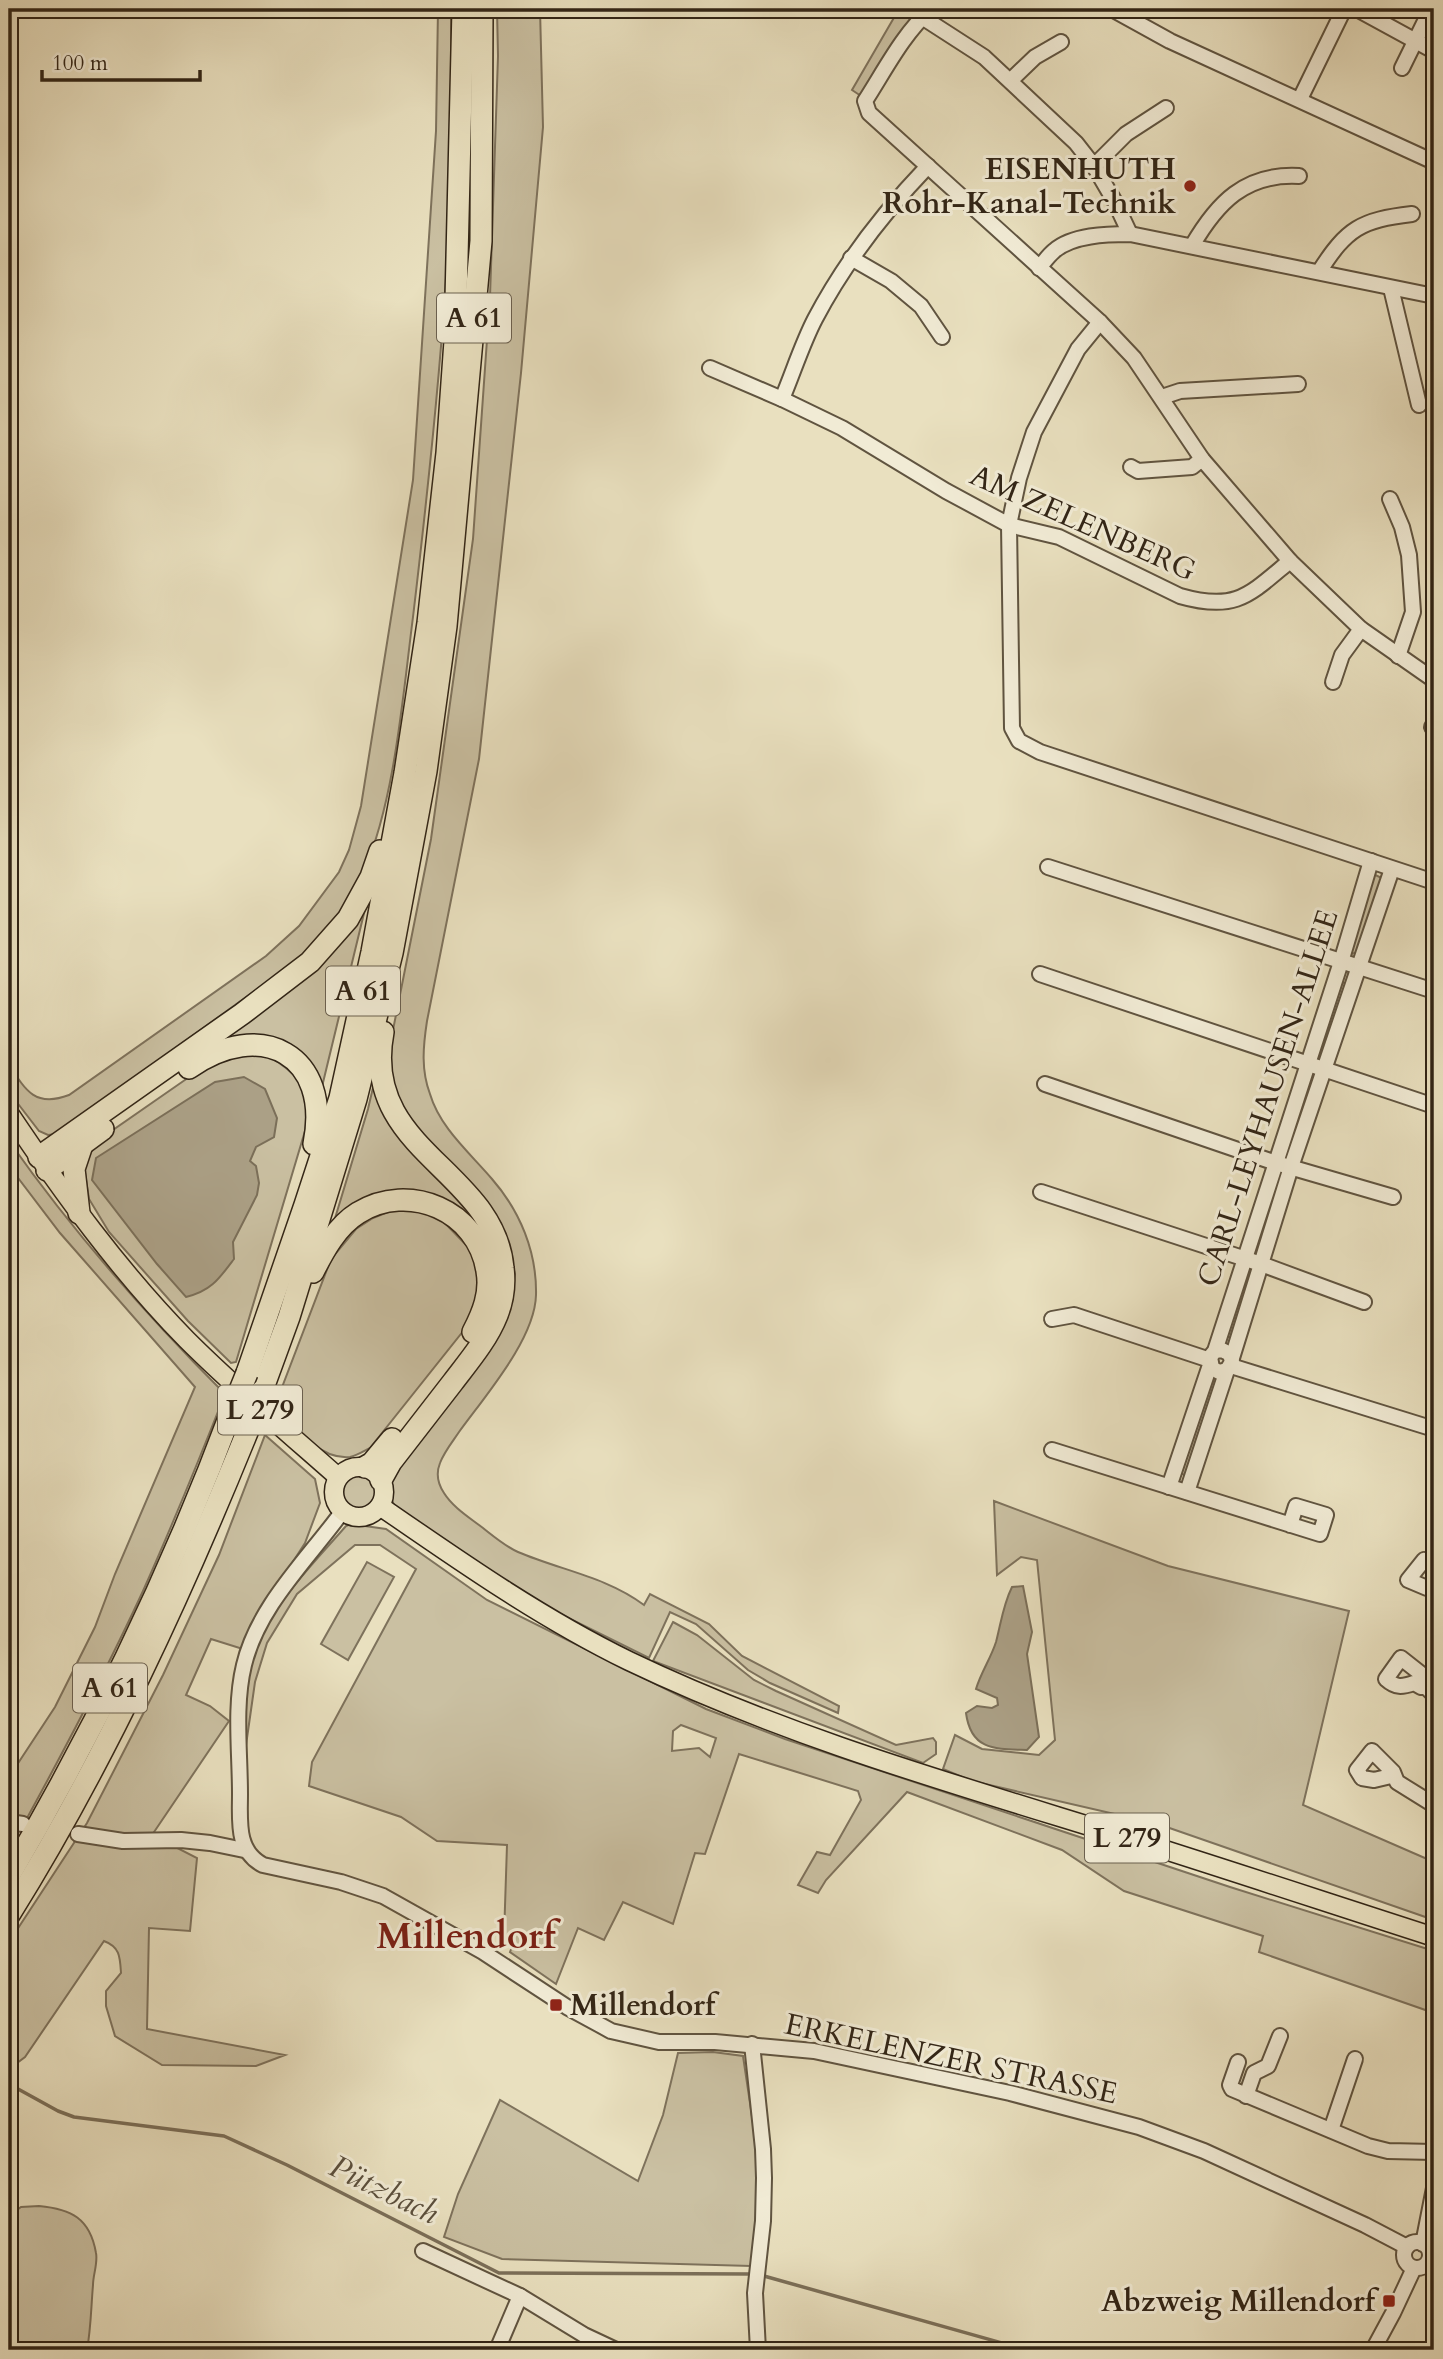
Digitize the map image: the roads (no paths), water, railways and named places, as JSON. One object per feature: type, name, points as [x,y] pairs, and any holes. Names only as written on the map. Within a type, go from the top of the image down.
[{"type":"highway","name":"A 61","points":[[9,1876],[57,1794],[157,1592],[201,1494],[247,1373],[340,1098],[372,952],[405,773],[428,623],[447,453],[455,341],[463,9]]},
{"type":"highway","name":"A 61","points":[[9,1915],[104,1746],[177,1594],[250,1425],[289,1317],[356,1099],[392,953],[426,771],[447,612],[481,240],[482,9]]},
{"type":"highway","points":[[43,1163],[295,974],[324,948],[348,919],[366,887],[383,842],[393,794],[405,773]]},
{"type":"highway","points":[[373,1474],[391,1462],[476,1352],[497,1315],[504,1288],[502,1260],[491,1226],[472,1200],[406,1131],[385,1091],[381,1045],[391,993],[392,953]]},
{"type":"highway","points":[[43,1163],[82,1145],[203,1057],[240,1044],[264,1045],[287,1055],[297,1063],[312,1085],[316,1098],[317,1131],[305,1205]]},
{"type":"highway","points":[[79,1213],[74,1169],[82,1145]]},
{"type":"highway","points":[[289,1317],[323,1251],[352,1218],[372,1206],[399,1199],[436,1205],[462,1222],[479,1245],[486,1264],[488,1283],[483,1311],[472,1335],[380,1454],[373,1474]]},
{"type":"main road","name":"L 279","points":[[9,1113],[79,1213],[186,1339],[264,1414],[338,1476]]},
{"type":"main road","points":[[350,1468],[373,1474],[384,1493],[380,1506],[367,1517],[350,1516],[342,1512],[337,1506],[333,1491],[338,1476],[350,1468]]},
{"type":"main road","name":"L 279","points":[[380,1506],[475,1572],[555,1622],[628,1660],[725,1704],[819,1740],[934,1779],[1207,1863],[1434,1937]]},
{"type":"street","points":[[1112,9],[1170,41],[1434,162]]},
{"type":"street","points":[[1300,99],[1344,9]]},
{"type":"street","points":[[1357,9],[1434,51]]},
{"type":"street","points":[[1402,68],[1431,9]]},
{"type":"street","points":[[1130,234],[1094,166],[1076,143],[1011,80],[927,13],[895,52],[865,101],[869,113],[1100,322],[1134,358],[1202,459],[1290,561],[1361,629],[1434,680]]},
{"type":"street","points":[[1011,80],[1035,57],[1061,42]]},
{"type":"street","points":[[1094,166],[1126,134],[1166,108]]},
{"type":"street","points":[[782,400],[814,320],[851,258],[928,166]]},
{"type":"street","points":[[1192,246],[1209,216],[1238,189],[1283,175],[1299,176]]},
{"type":"street","points":[[1319,272],[1334,248],[1352,230],[1380,218],[1412,214]]},
{"type":"street","points":[[1039,268],[1055,250],[1067,243],[1110,234],[1130,234],[1434,296]]},
{"type":"street","points":[[851,258],[891,281],[921,306],[942,337]]},
{"type":"street","points":[[1391,288],[1419,405]]},
{"type":"street","points":[[1100,322],[1078,349],[1034,432],[1019,478],[1009,526],[1012,728],[1019,741],[1040,752],[1434,882]]},
{"type":"street","name":"AM ZELENBERG","points":[[710,368],[842,428],[1009,526],[1059,537],[1180,596],[1200,602],[1217,603],[1250,594],[1290,561]]},
{"type":"street","points":[[1162,397],[1180,391],[1298,384]]},
{"type":"street","points":[[1131,467],[1138,471],[1192,467],[1202,459]]},
{"type":"street","points":[[1390,499],[1402,527],[1409,555],[1413,612],[1398,656]]},
{"type":"street","points":[[1333,682],[1342,655],[1361,629]]},
{"type":"street","name":"CARL-LEYHAUSEN-ALLEE","points":[[1169,1487],[1276,1163],[1371,860]]},
{"type":"street","points":[[1048,867],[1434,991]]},
{"type":"street","name":"CARL-LEYHAUSEN-ALLEE","points":[[1186,1492],[1230,1365],[1291,1167],[1392,869]]},
{"type":"street","points":[[1040,974],[1434,1105]]},
{"type":"street","points":[[1045,1084],[1276,1163],[1393,1197]]},
{"type":"street","points":[[1041,1192],[1261,1264],[1364,1302]]},
{"type":"street","points":[[1052,1319],[1074,1315],[1212,1359],[1219,1372],[1230,1365],[1434,1429]]},
{"type":"street","points":[[1052,1450],[1290,1525]]},
{"type":"street","points":[[244,1850],[240,1828],[240,1696],[244,1666],[256,1634],[272,1605],[342,1512]]},
{"type":"street","points":[[1434,1566],[1424,1560],[1408,1580],[1427,1588],[1434,1587]]},
{"type":"street","points":[[1422,1683],[1434,1695]]},
{"type":"street","points":[[1393,1772],[1397,1782],[1434,1805]]},
{"type":"street","name":"ERKELENZER STRASSE","points":[[78,1834],[123,1841],[181,1840],[210,1843],[244,1850],[252,1859],[263,1865],[341,1882],[383,1896],[483,1952],[567,2007],[611,2031],[659,2042],[752,2045],[814,2051],[1010,2093],[1139,2127],[1204,2151],[1408,2247]]},
{"type":"street","points":[[1247,2096],[1254,2073],[1268,2066],[1280,2036]]},
{"type":"street","points":[[752,2045],[763,2149],[763,2221],[757,2275],[758,2350]]},
{"type":"street","points":[[1331,2130],[1355,2059]]},
{"type":"street","points":[[1238,2062],[1230,2087],[1247,2096],[1368,2146],[1388,2151],[1434,2152]]},
{"type":"street","points":[[1423,2244],[1434,2188]]},
{"type":"street","points":[[1373,2350],[1393,2314],[1425,2267],[1429,2250],[1423,2244],[1415,2243],[1408,2247],[1405,2259],[1409,2264],[1425,2267]]},
{"type":"street","points":[[423,2251],[520,2296],[584,2335],[616,2350]]},
{"type":"street","points":[[497,2350],[520,2296]]},
{"type":"waterway","name":"Pützbach","points":[[9,2084],[74,2117],[224,2136],[287,2165],[499,2273],[751,2274]]},
{"type":"waterway","name":"Pützbach","points":[[764,2276],[1027,2350]]},
{"type":"place","name":"EISENHUTH Rohr-Kanal-Technik","points":[[1190,186]]},
{"type":"place","name":"Millendorf","points":[[556,2005]]},
{"type":"place","name":"Abzweig Millendorf","points":[[1389,2301]]},
{"type":"district","name":"Millendorf","points":[[466,1936]]}]
